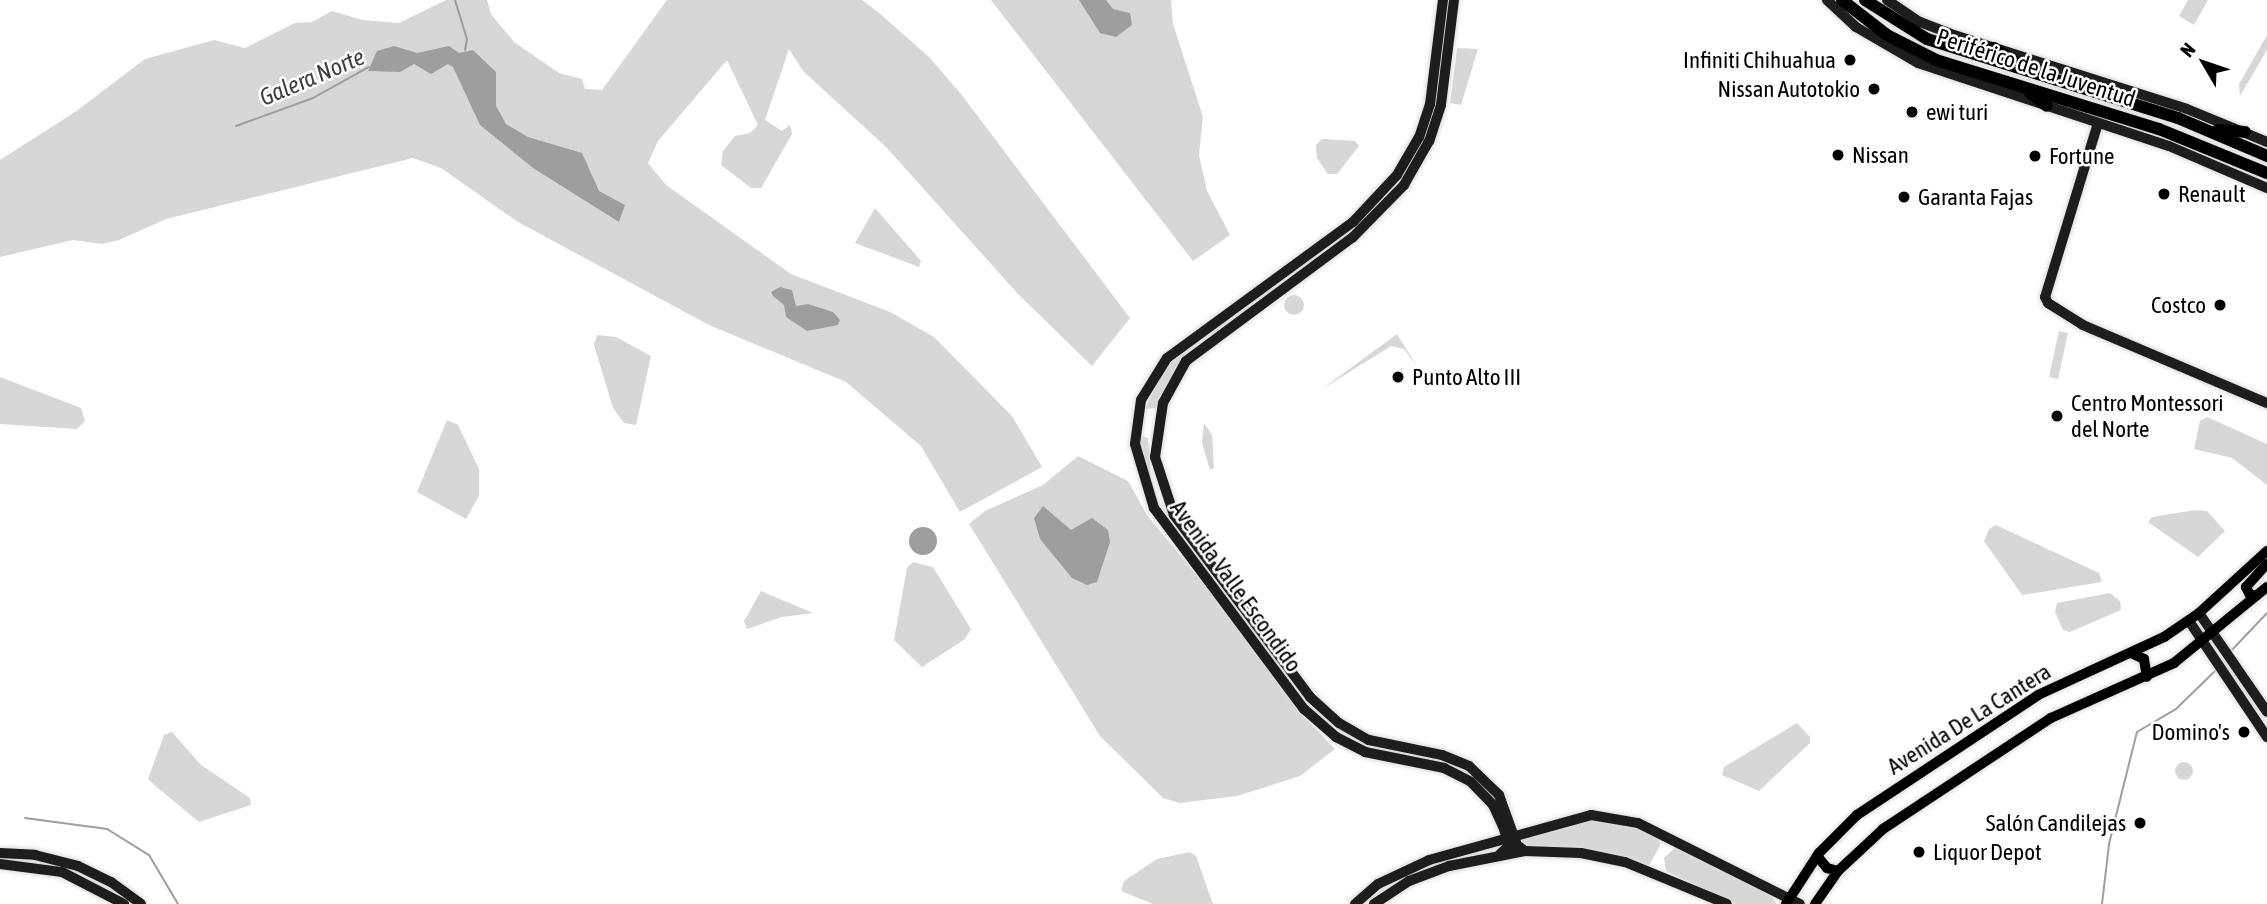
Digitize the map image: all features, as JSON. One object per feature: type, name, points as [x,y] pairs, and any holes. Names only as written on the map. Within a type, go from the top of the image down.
[{"type":"highway","name":"Periférico de la Juventud","points":[[1842,0],[1914,51],[2180,136],[2267,173]]},
{"type":"highway","name":"Periférico de la Juventud","points":[[1865,0],[1927,39],[2207,129],[2267,156]]},
{"type":"highway","points":[[1994,48],[2025,70]]},
{"type":"highway","points":[[2024,88],[2048,106]]},
{"type":"highway","points":[[2207,129],[2245,132]]},
{"type":"main road","name":"Avenida De La Cantera","points":[[1787,901],[1817,856],[1857,815],[2020,706],[2133,654],[2189,621],[2267,551]]},
{"type":"main road","points":[[2258,595],[2247,592],[2247,583],[2267,564]]},
{"type":"main road","name":"Avenida De La Cantera","points":[[1815,904],[1838,871],[1883,829],[2037,726],[2208,647],[2267,587]]},
{"type":"main road","points":[[2133,654],[2144,659],[2147,677]]},
{"type":"main road","points":[[1817,856],[1827,869],[1838,871]]},
{"type":"street","name":"Avenida Valle Escondido","points":[[1443,0],[1430,104],[1401,168],[1364,212],[1195,351],[1168,388],[1155,457],[1171,510],[1296,679],[1329,715],[1376,743],[1462,762],[1494,788],[1512,822],[1511,835]]},
{"type":"street","name":"Avenida Valle Escondido","points":[[1454,0],[1441,105],[1429,141],[1404,185],[1353,237],[1167,358],[1147,387],[1138,413],[1135,444],[1154,508],[1314,719],[1365,752],[1444,768],[1461,776],[1480,790],[1517,845],[1525,852]]},
{"type":"street","points":[[1827,0],[1874,39],[1918,63],[2193,155],[2267,188]]},
{"type":"street","points":[[1887,0],[1920,22],[2245,132],[2267,142]]},
{"type":"street","points":[[2098,123],[2045,298],[2058,312],[2083,325],[2267,403]]},
{"type":"street","points":[[2199,613],[2219,638],[2267,712]]},
{"type":"street","points":[[2189,621],[2267,737]]},
{"type":"street","points":[[1355,904],[1378,884],[1409,868],[1494,840],[1579,817],[1623,818],[1787,901],[1800,904]]},
{"type":"street","points":[[1494,840],[1501,820]]},
{"type":"street","points":[[1512,822],[1528,830]]},
{"type":"street","points":[[1500,854],[1509,846],[1511,835]]},
{"type":"street","points":[[1374,904],[1426,874],[1500,854],[1525,852],[1601,855],[1625,862],[1727,904]]},
{"type":"street","points":[[0,853],[35,855],[78,866],[111,882],[141,904]]},
{"type":"street","points":[[0,864],[62,872],[124,904]]},
{"type":"shaded area","points":[[446,0],[487,0],[491,14],[514,42],[559,73],[582,79],[585,89],[602,90],[667,0],[862,0],[878,12],[929,57],[961,94],[1130,318],[1092,366],[1018,294],[886,147],[803,71],[789,49],[765,120],[782,131],[790,125],[792,134],[761,188],[751,188],[721,165],[723,151],[735,136],[750,133],[758,125],[727,60],[658,141],[648,163],[666,185],[791,274],[890,312],[934,337],[1012,416],[1042,467],[960,512],[921,446],[846,382],[709,325],[518,222],[441,168],[413,158],[166,219],[119,240],[102,244],[73,240],[0,257],[0,160],[75,112],[145,59],[214,40],[245,48],[295,23],[312,22],[332,11],[363,20],[399,23]]},
{"type":"shaded area","points":[[991,0],[1171,0],[1173,24],[1203,117],[1199,155],[1207,191],[1230,235],[1193,261]]},
{"type":"shaded area","points":[[1079,0],[1106,0],[1113,9],[1130,13],[1132,25],[1116,37],[1100,33]]},
{"type":"shaded area","points":[[2188,0],[2208,0],[2194,25],[2179,16]]},
{"type":"shaded area","points":[[2267,35],[2267,50],[2240,96],[2239,84]]},
{"type":"shaded area","points":[[394,46],[417,53],[449,46],[459,53],[473,50],[496,72],[496,106],[506,124],[528,137],[582,153],[599,191],[625,205],[619,222],[533,168],[480,125],[453,67],[448,64],[431,74],[414,64],[400,72],[368,71],[377,51]]},
{"type":"shaded area","points":[[1457,48],[1478,49],[1461,105],[1450,103]]},
{"type":"shaded area","points":[[1322,139],[1355,141],[1359,146],[1337,174],[1328,174],[1317,158],[1316,145]]},
{"type":"shaded area","points":[[875,208],[921,261],[919,267],[855,243]]},
{"type":"shaded area","points":[[780,287],[792,290],[796,306],[808,304],[833,312],[840,320],[838,325],[807,331],[786,317],[784,305],[773,296],[771,292]]},
{"type":"shaded area","points":[[1290,295],[1298,295],[1304,305],[1298,315],[1290,315],[1284,309],[1284,301]]},
{"type":"shaded area","points":[[2059,331],[2068,333],[2058,379],[2049,377]]},
{"type":"shaded area","points":[[1397,334],[1418,368],[1404,349],[1391,346],[1322,389]]},
{"type":"shaded area","points":[[597,335],[616,337],[651,356],[636,425],[624,423],[613,408],[594,345]]},
{"type":"shaded area","points":[[1188,348],[1156,408],[1145,409],[1163,370]]},
{"type":"shaded area","points":[[0,377],[81,408],[85,421],[77,429],[0,424]]},
{"type":"shaded area","points":[[2207,417],[2267,444],[2267,485],[2232,458],[2194,449],[2200,421]]},
{"type":"shaded area","points":[[447,420],[458,425],[479,469],[479,496],[466,519],[417,492]]},
{"type":"shaded area","points":[[1204,423],[1212,435],[1214,468],[1210,470],[1202,443]]},
{"type":"shaded area","points":[[1141,436],[1148,438],[1151,478],[1161,510],[1137,452]]},
{"type":"shaded area","points":[[1078,456],[1128,481],[1147,515],[1224,609],[1300,713],[1335,749],[1300,776],[1237,796],[1180,803],[1163,798],[1100,736],[969,524],[985,511],[1043,485]]},
{"type":"shaded area","points":[[1043,506],[1071,530],[1092,518],[1108,530],[1110,542],[1097,582],[1087,585],[1072,578],[1040,539],[1034,518]]},
{"type":"shaded area","points":[[2196,510],[2207,511],[2225,531],[2198,557],[2148,522],[2152,517]]},
{"type":"shaded area","points":[[1996,525],[2099,573],[2102,582],[2022,595],[1984,541],[1989,529]]},
{"type":"shaded area","points":[[923,527],[933,531],[937,541],[933,551],[923,555],[913,551],[909,541],[913,531]]},
{"type":"shaded area","points":[[913,562],[933,567],[971,629],[965,639],[922,667],[894,640],[907,568]]},
{"type":"shaded area","points":[[761,591],[813,613],[782,617],[747,629],[744,621]]},
{"type":"shaded area","points":[[2110,593],[2120,601],[2121,610],[2070,632],[2063,630],[2055,612],[2057,603]]},
{"type":"shaded area","points":[[1797,723],[1810,737],[1810,743],[1759,791],[1722,775],[1724,767]]},
{"type":"shaded area","points":[[172,732],[201,765],[250,798],[251,805],[199,822],[152,783],[148,779],[164,735]]},
{"type":"shaded area","points":[[2180,762],[2188,762],[2193,771],[2191,778],[2180,780],[2175,775],[2175,767]]},
{"type":"shaded area","points":[[1592,820],[1632,826],[1659,839],[1660,846],[1649,865],[1521,845],[1519,838]]},
{"type":"shaded area","points":[[1676,847],[1772,896],[1776,904],[1735,904],[1666,871],[1664,858]]},
{"type":"shaded area","points":[[1190,852],[1196,856],[1213,904],[1153,904],[1121,891],[1124,881],[1157,859]]},
{"type":"waterway","name":"Galera Norte","points":[[455,0],[467,39],[465,50]]},
{"type":"waterway","name":"Galera Norte","points":[[236,126],[313,98],[369,67]]},
{"type":"waterway","points":[[2231,651],[2267,613]]},
{"type":"waterway","points":[[2102,904],[2109,844],[2137,732],[2176,709],[2217,669]]},
{"type":"waterway","points":[[25,818],[107,829],[149,855],[178,904]]},
{"type":"place","name":"Infiniti Chihuahua","points":[[1850,60]]},
{"type":"place","name":"Nissan Autotokio","points":[[1874,89]]},
{"type":"place","name":"ewi turi","points":[[1912,112]]},
{"type":"place","name":"Nissan","points":[[1838,155]]},
{"type":"place","name":"Fortune","points":[[2035,156]]},
{"type":"place","name":"Renault","points":[[2164,194]]},
{"type":"place","name":"Garanta Fajas","points":[[1904,197]]},
{"type":"place","name":"Costco","points":[[2220,305]]},
{"type":"place","name":"Punto Alto III","points":[[1398,377]]},
{"type":"place","name":"Centro Montessori del Norte","points":[[2057,416]]},
{"type":"place","name":"Domino's","points":[[2244,732]]},
{"type":"place","name":"Salón Candilejas","points":[[2140,823]]},
{"type":"place","name":"Liquor Depot","points":[[1919,852]]}]
